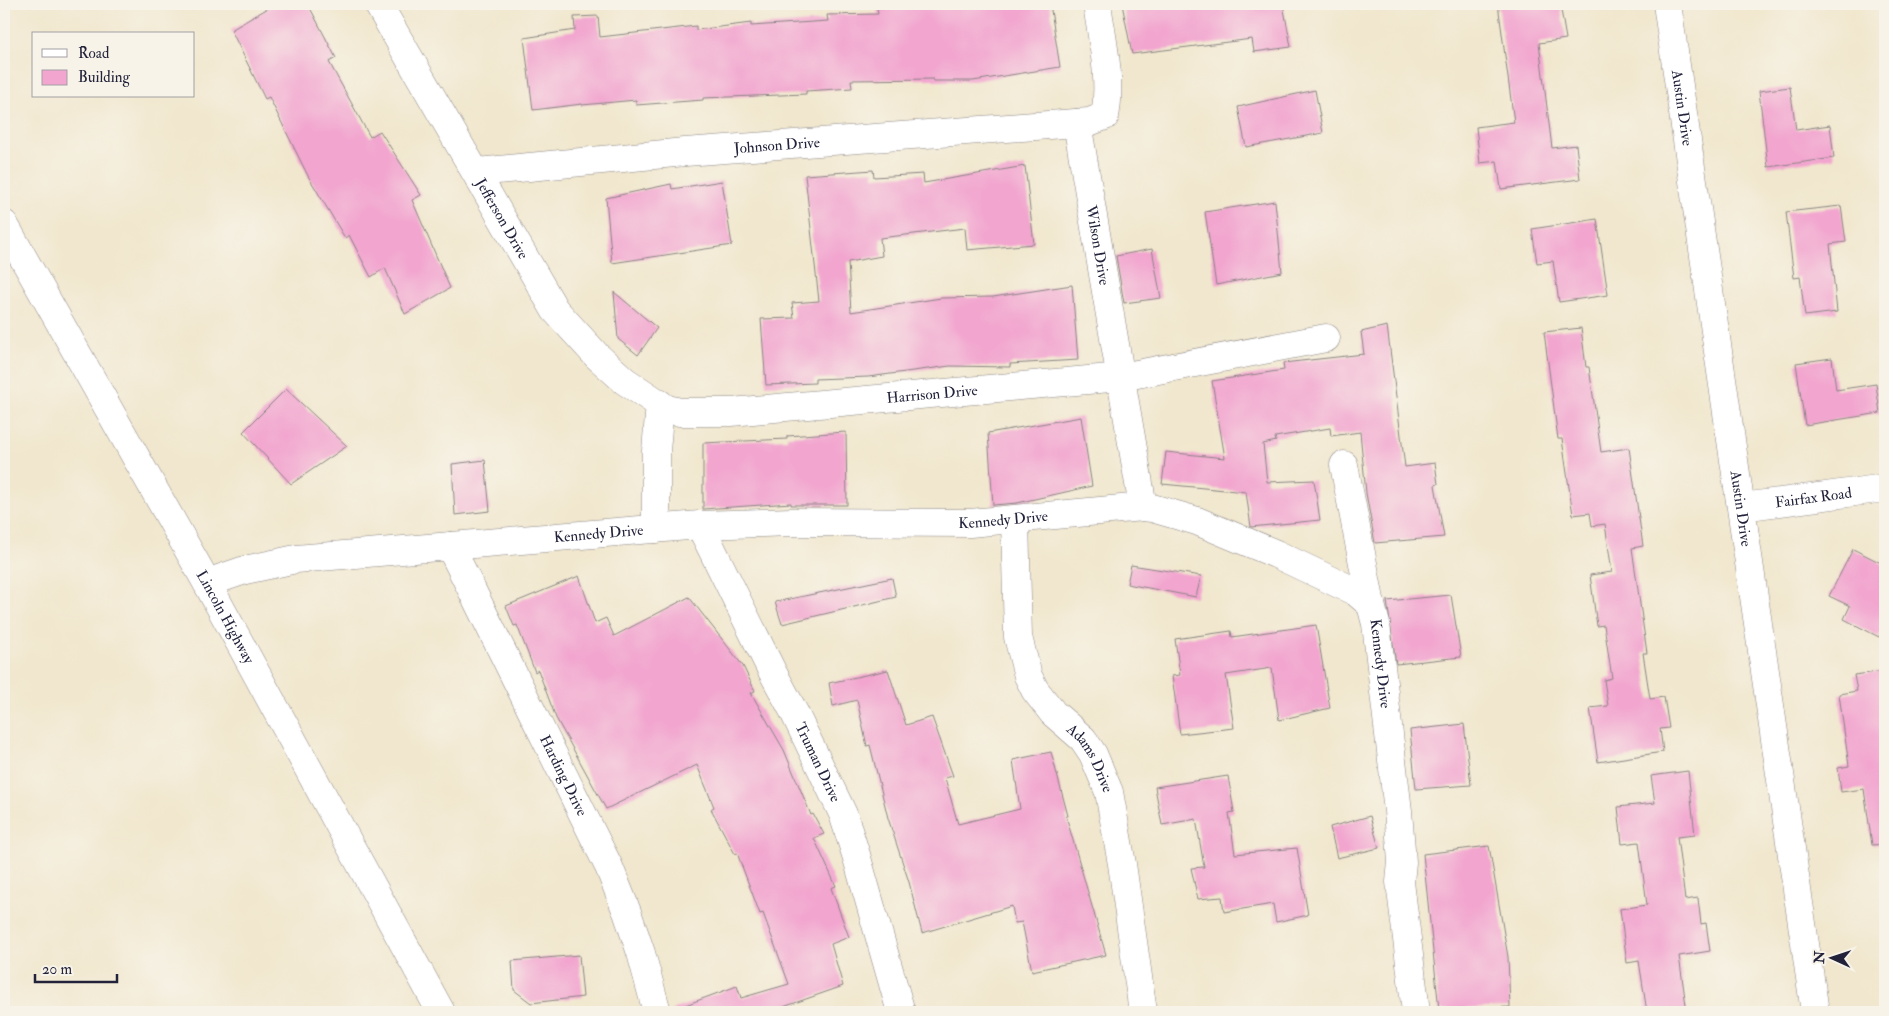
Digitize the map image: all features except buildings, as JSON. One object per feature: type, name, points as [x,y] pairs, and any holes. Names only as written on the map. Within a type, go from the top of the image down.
[{"type":"street","name":"Jefferson Drive","points":[[378,4],[477,172],[555,310],[597,356],[625,381],[660,404]]},
{"type":"street","points":[[1077,123],[1089,122],[1105,116],[1107,78],[1097,4]]},
{"type":"street","name":"Austin Drive","points":[[1667,4],[1816,1012]]},
{"type":"street","name":"Johnson Drive","points":[[477,172],[685,152],[1077,123]]},
{"type":"street","name":"Wilson Drive","points":[[1077,123],[1143,507]]},
{"type":"street","name":"Lincoln Highway","points":[[4,224],[207,583],[441,1012]]},
{"type":"street","name":"Harrison Drive","points":[[660,404],[680,412],[731,412],[1121,377],[1326,338]]},
{"type":"street","points":[[656,529],[656,452],[660,404]]},
{"type":"street","points":[[1344,465],[1371,605]]},
{"type":"street","name":"Fairfax Road","points":[[1742,507],[1885,488]]},
{"type":"street","name":"Kennedy Drive","points":[[207,583],[244,570],[296,559],[700,525],[791,522],[970,523],[1143,507],[1196,521],[1276,554],[1356,592],[1371,605],[1376,624],[1398,811],[1402,862],[1400,882],[1416,1012]]},
{"type":"street","name":"Adams Drive","points":[[1015,520],[1018,638],[1028,676],[1035,690],[1053,712],[1083,739],[1094,754],[1108,792],[1122,864],[1143,1012]]},
{"type":"street","name":"Truman Drive","points":[[700,525],[843,814],[901,1012]]},
{"type":"street","name":"Harding Drive","points":[[450,546],[609,867],[641,953],[657,1012]]}]
